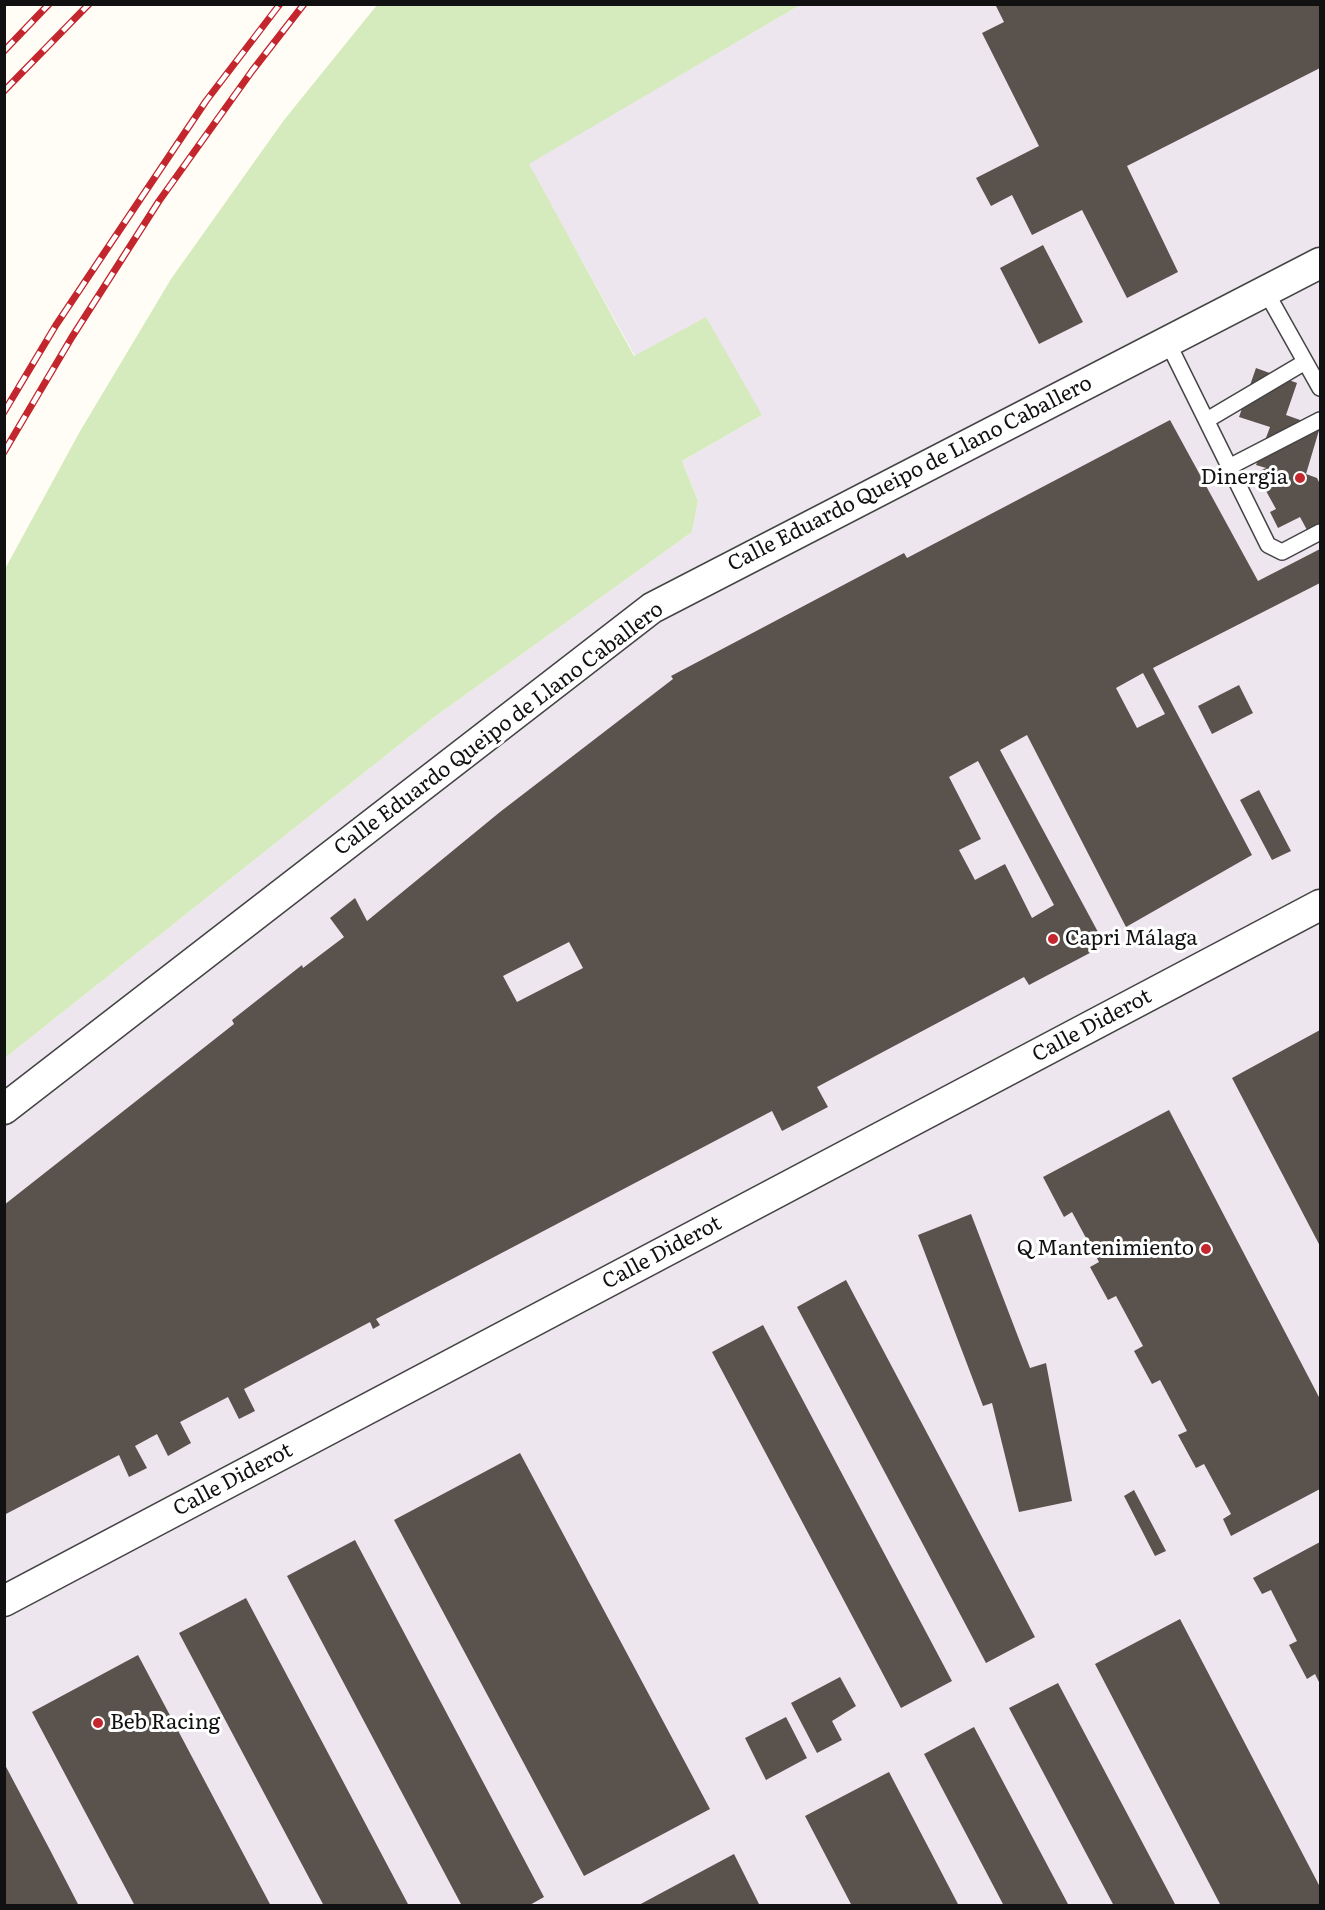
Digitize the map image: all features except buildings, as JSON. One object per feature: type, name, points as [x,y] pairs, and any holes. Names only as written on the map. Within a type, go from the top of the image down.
[{"type":"street","name":"Calle Eduardo Queipo de Llano Caballero","points":[[4,1109],[652,608],[1320,263]]},
{"type":"street","name":"Calle Diderot","points":[[4,1601],[1320,905]]},
{"type":"lane","points":[[1265,290],[1320,388]]},
{"type":"lane","points":[[1167,341],[1268,545],[1282,552],[1320,532]]},
{"type":"lane","points":[[1207,420],[1305,362]]},
{"type":"lane","points":[[1229,467],[1320,420]]},
{"type":"shaded area","points":[[800,5],[1320,5],[1320,1905],[5,1906],[5,1058],[433,718],[692,532],[698,501],[682,461],[762,415],[635,356],[528,164]]},
{"type":"green space","points":[[377,5],[800,5],[529,164],[634,356],[706,317],[762,415],[682,461],[698,501],[692,532],[433,718],[5,1058],[5,569],[79,433],[171,279],[284,120]]},
{"type":"railway","points":[[4,51],[49,4]]},
{"type":"railway","points":[[4,91],[89,4]]},
{"type":"railway","points":[[4,412],[56,325],[206,101],[280,4]]},
{"type":"railway","points":[[4,452],[72,337],[159,201],[252,71],[304,4]]},
{"type":"place","name":"Dinergia","points":[[1300,478]]},
{"type":"place","name":"Capri Málaga","points":[[1053,939]]},
{"type":"place","name":"Q Mantenimiento","points":[[1206,1249]]},
{"type":"place","name":"Beb Racing","points":[[98,1723]]}]
